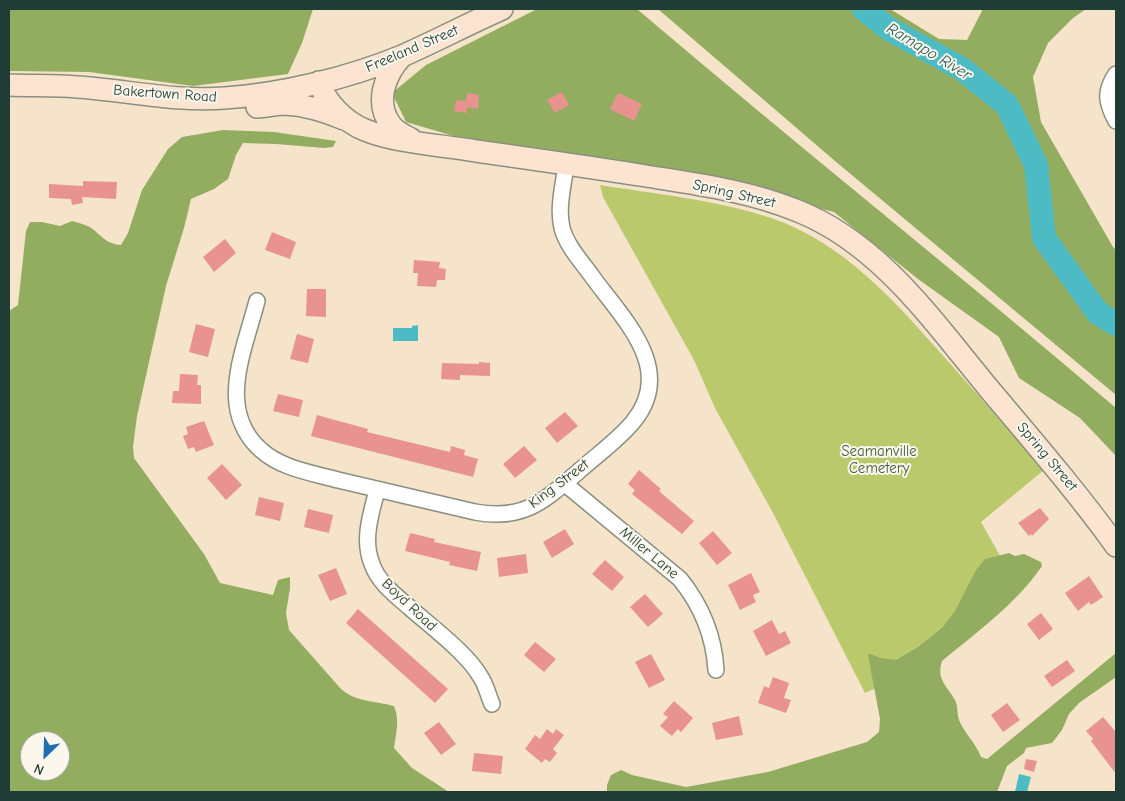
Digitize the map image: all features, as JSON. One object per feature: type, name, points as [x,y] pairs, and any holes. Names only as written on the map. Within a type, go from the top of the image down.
[{"type":"street","name":"Freeland Street","points":[[319,82],[363,70],[402,56],[502,9]]},
{"type":"street","points":[[402,56],[393,65],[384,85],[382,96],[391,125],[398,132],[416,142]]},
{"type":"street","points":[[1116,74],[1107,93],[1109,105],[1116,121]]},
{"type":"street","name":"Bakertown Road","points":[[9,85],[77,86],[132,94],[180,98],[224,98],[282,90],[319,82]]},
{"type":"street","name":"Spring Street","points":[[319,82],[327,97],[347,121],[366,131],[416,142],[712,187],[756,196],[800,212],[832,229],[863,250],[897,281],[1075,490],[1116,546]]},
{"type":"street","points":[[132,94],[181,110],[284,104],[318,109],[347,121]]},
{"type":"street","name":"King Street","points":[[257,301],[236,383],[237,406],[241,419],[247,433],[262,451],[291,467],[377,490],[484,514],[509,514],[530,508],[564,483],[632,423],[645,402],[649,381],[647,361],[637,338],[577,255],[563,230],[560,210],[566,164]]},
{"type":"street","name":"Miller Lane","points":[[564,483],[680,579],[689,590],[703,617],[712,643],[716,670]]},
{"type":"street","name":"Boyd Road","points":[[377,490],[368,529],[372,564],[382,581],[398,598],[468,660],[480,675],[492,704]]},
{"type":"green space","points":[[9,9],[313,9],[302,43],[288,74],[193,86],[89,72],[9,71]]},
{"type":"green space","points":[[537,9],[637,9],[1116,408],[1116,456],[1080,418],[1019,378],[999,337],[918,279],[834,212],[669,171],[481,144],[406,122],[392,93],[426,65]]},
{"type":"green space","points":[[658,9],[890,9],[939,39],[967,40],[983,9],[1086,9],[1073,18],[1048,43],[1033,77],[1041,122],[1116,250],[1116,395],[835,161]]},
{"type":"green space","points":[[223,130],[274,132],[336,141],[333,147],[324,148],[243,143],[236,155],[228,179],[214,189],[191,199],[166,286],[137,416],[133,447],[134,458],[204,554],[220,583],[273,595],[278,580],[290,577],[286,613],[289,630],[341,689],[359,699],[394,706],[397,721],[394,748],[412,768],[449,792],[9,792],[9,311],[18,305],[26,231],[30,222],[42,222],[60,226],[72,221],[89,227],[109,242],[121,245],[128,233],[142,190],[168,149],[182,137]]},
{"type":"green space","name":"Seamanville Cemetery","points":[[600,185],[686,198],[750,212],[798,229],[823,243],[846,259],[888,296],[1044,470],[981,522],[1016,584],[909,673],[865,693],[773,513],[715,408],[694,360],[603,197]]},
{"type":"green space","points":[[1009,553],[1015,556],[1024,554],[1041,562],[1042,566],[1009,605],[942,661],[940,673],[943,682],[956,702],[959,720],[981,757],[987,759],[1116,653],[1116,677],[1079,703],[1069,714],[1062,730],[1052,743],[1026,748],[1024,753],[1007,766],[997,792],[607,792],[607,785],[611,775],[621,770],[632,775],[686,787],[768,772],[867,742],[879,732],[880,719],[868,655],[896,660],[918,647],[943,627],[955,611],[976,570],[985,559]]},
{"type":"water","points":[[418,325],[418,341],[393,341],[393,328],[412,328],[412,326]]},
{"type":"water","points":[[1019,774],[1031,777],[1027,792],[1015,792]]},
{"type":"building","points":[[562,92],[569,105],[555,113],[547,100]]},
{"type":"building","points":[[467,93],[479,95],[478,109],[467,107],[467,113],[454,111],[456,100],[466,101]]},
{"type":"building","points":[[618,93],[642,104],[634,121],[610,109]]},
{"type":"building","points":[[83,181],[117,182],[116,199],[82,197],[83,203],[72,205],[71,199],[49,198],[49,184],[83,186]]},
{"type":"building","points":[[272,232],[296,242],[290,259],[265,250]]},
{"type":"building","points":[[225,239],[236,253],[214,272],[203,257]]},
{"type":"building","points":[[414,260],[440,262],[439,268],[446,269],[445,280],[437,280],[436,287],[417,286],[418,273],[413,273]]},
{"type":"building","points":[[307,289],[326,289],[326,317],[306,316]]},
{"type":"building","points":[[196,324],[215,329],[208,357],[189,352]]},
{"type":"building","points":[[297,334],[314,339],[308,363],[290,359]]},
{"type":"building","points":[[479,362],[490,363],[490,376],[460,375],[460,380],[441,379],[442,363],[479,364]]},
{"type":"building","points":[[180,374],[198,375],[197,385],[201,385],[201,404],[172,403],[173,391],[179,391]]},
{"type":"building","points":[[278,394],[303,400],[299,417],[273,411]]},
{"type":"building","points":[[565,412],[578,426],[557,443],[545,428]]},
{"type":"building","points":[[317,415],[368,429],[367,432],[450,452],[451,446],[465,450],[464,455],[478,459],[473,477],[311,436]]},
{"type":"building","points":[[204,421],[214,445],[196,452],[194,447],[188,449],[183,436],[188,434],[186,427]]},
{"type":"building","points":[[524,446],[537,460],[515,478],[503,464]]},
{"type":"building","points":[[222,464],[242,485],[226,500],[207,478]]},
{"type":"building","points":[[639,470],[661,489],[659,491],[694,521],[682,534],[632,494],[635,490],[628,484]]},
{"type":"building","points":[[259,497],[284,503],[280,521],[255,515]]},
{"type":"building","points":[[1040,508],[1049,519],[1032,536],[1031,534],[1029,536],[1018,523]]},
{"type":"building","points":[[308,509],[333,515],[329,533],[304,527]]},
{"type":"building","points":[[565,529],[574,544],[552,558],[543,542]]},
{"type":"building","points":[[713,531],[732,553],[717,565],[699,543]]},
{"type":"building","points":[[410,533],[435,539],[434,542],[481,552],[477,571],[449,565],[450,562],[405,551]]},
{"type":"building","points":[[526,554],[528,573],[499,577],[497,558]]},
{"type":"building","points":[[605,560],[624,577],[612,591],[592,574]]},
{"type":"building","points":[[336,568],[347,594],[330,601],[318,575]]},
{"type":"building","points":[[751,573],[760,592],[753,595],[756,602],[740,610],[728,585]]},
{"type":"building","points":[[1089,576],[1103,597],[1091,605],[1089,602],[1078,611],[1065,593]]},
{"type":"building","points":[[645,594],[663,614],[648,627],[630,607]]},
{"type":"building","points":[[358,609],[448,689],[435,703],[346,623]]},
{"type":"building","points":[[1041,613],[1053,629],[1039,640],[1027,624]]},
{"type":"building","points":[[772,620],[779,634],[785,631],[791,643],[766,656],[753,631]]},
{"type":"building","points":[[535,642],[556,659],[544,672],[524,655]]},
{"type":"building","points":[[651,654],[665,680],[649,688],[635,662]]},
{"type":"building","points":[[1067,660],[1075,671],[1052,687],[1044,676]]},
{"type":"building","points":[[773,677],[789,683],[784,698],[791,700],[786,713],[758,703],[764,686],[769,688]]},
{"type":"building","points":[[674,701],[693,718],[681,732],[678,729],[672,736],[660,726],[668,717],[663,714]]},
{"type":"building","points":[[1007,703],[1020,720],[1003,732],[991,715]]},
{"type":"building","points":[[739,716],[743,735],[716,740],[712,723]]},
{"type":"building","points":[[1103,717],[1116,732],[1116,774],[1091,741],[1093,739],[1086,731]]},
{"type":"building","points":[[439,722],[456,744],[441,755],[424,733]]},
{"type":"building","points":[[547,729],[553,734],[556,729],[564,735],[553,749],[557,753],[550,762],[545,759],[542,763],[525,749],[535,735],[540,739]]},
{"type":"building","points":[[474,753],[503,756],[501,774],[472,771]]},
{"type":"building","points":[[1026,759],[1037,761],[1034,772],[1024,769]]},
{"type":"waterway","name":"Ramapo River","points":[[864,9],[889,29],[962,69],[1007,105],[1036,165],[1044,238],[1098,313],[1116,324]]}]
